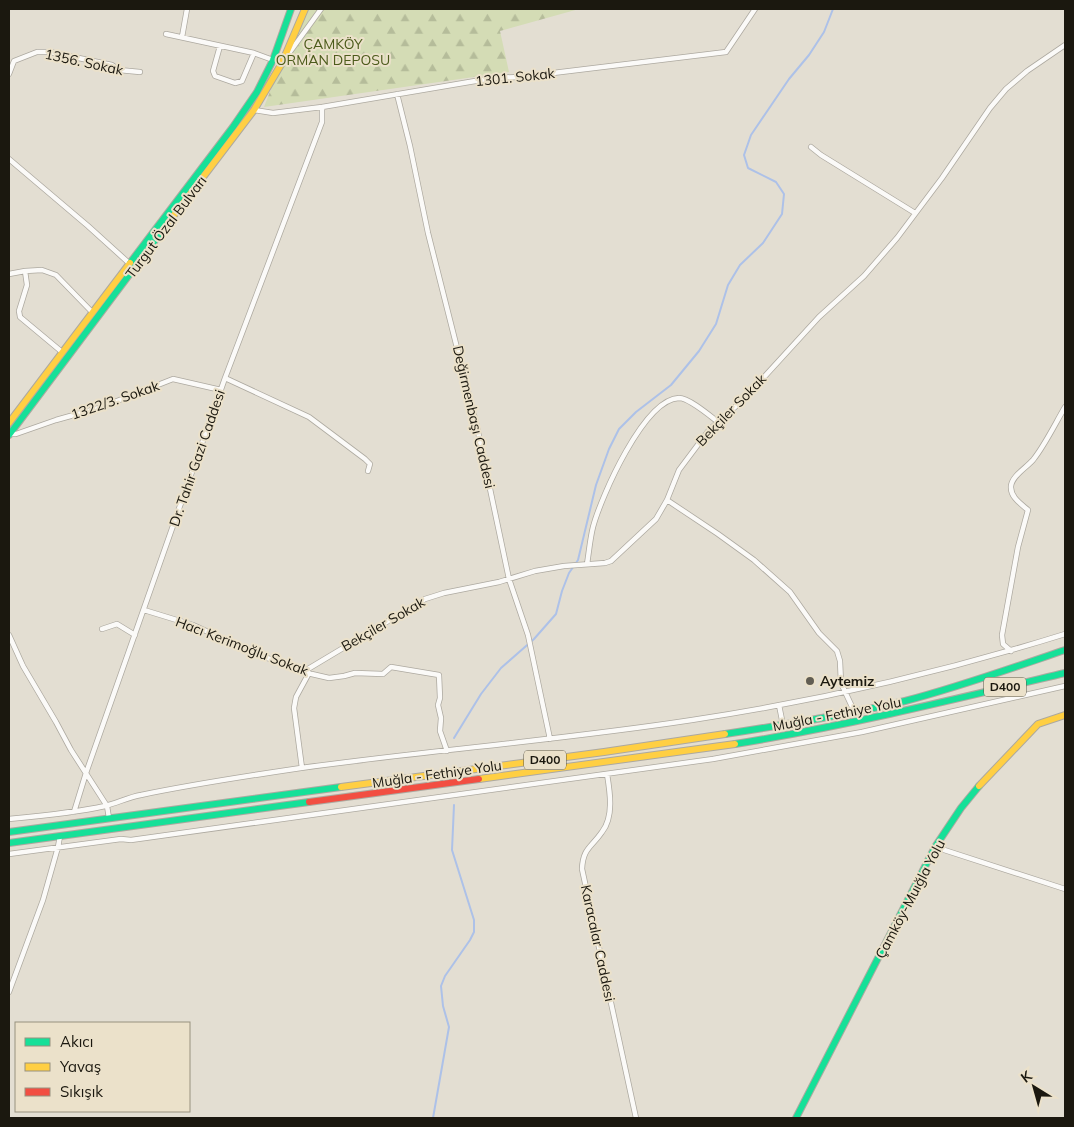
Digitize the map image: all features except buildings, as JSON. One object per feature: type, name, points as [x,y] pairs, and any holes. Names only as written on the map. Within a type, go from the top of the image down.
[{"type":"main road","points":[[9,423],[233,127],[257,92],[273,60],[291,9]]},
{"type":"main road","name":"Turgut Özal Bulvarı","points":[[9,434],[254,110],[282,63],[305,9]]},
{"type":"main road","name":"Muğla - Fethiye Yolu","points":[[9,832],[595,753],[783,725],[904,701],[964,684],[1065,650]]},
{"type":"main road","name":"Muğla - Fethiye Yolu","points":[[9,843],[718,747],[887,715],[1065,673]]},
{"type":"main road","name":"Çamköy-Muığla Yolu","points":[[796,1118],[935,847],[966,801],[987,776],[1038,724],[1065,715]]},
{"type":"street","points":[[182,37],[187,9]]},
{"type":"street","points":[[282,63],[321,9]]},
{"type":"street","name":"1301. Sokak","points":[[254,110],[273,113],[322,107],[493,78],[530,76],[726,52],[755,9]]},
{"type":"street","points":[[166,34],[254,53],[273,60]]},
{"type":"street","name":"Bekçiler Sokak","points":[[303,672],[424,599],[499,582],[535,571],[611,561],[656,519],[667,500],[679,470],[704,436],[744,399],[819,317],[864,276],[942,178],[1001,95],[1027,71],[1065,45]]},
{"type":"street","points":[[220,46],[213,71],[215,76],[235,83],[242,82],[254,53]]},
{"type":"street","name":"1356. Sokak","points":[[9,74],[14,61],[37,52],[50,52],[112,65],[119,70],[140,72]]},
{"type":"street","name":"Değirmenbaşı Caddesi","points":[[397,94],[428,233],[477,427],[508,579],[528,636],[550,739]]},
{"type":"street","name":"Dr. Tahir Gazi Caddesi","points":[[74,812],[225,378],[322,122],[322,107]]},
{"type":"street","points":[[811,147],[915,213]]},
{"type":"street","points":[[9,159],[130,264]]},
{"type":"street","points":[[9,274],[42,270],[56,275],[92,312]]},
{"type":"street","points":[[25,271],[27,285],[20,317],[62,352]]},
{"type":"street","points":[[225,378],[309,417],[365,459],[370,464],[368,471]]},
{"type":"street","name":"1322/3. Sokak","points":[[9,434],[16,434],[99,408],[173,379],[221,390]]},
{"type":"street","points":[[587,564],[593,526],[611,479],[632,440],[647,419],[669,401],[678,398],[686,400],[718,422]]},
{"type":"street","points":[[1011,651],[1003,644],[1002,635],[1018,547],[1028,510],[1013,496],[1011,486],[1016,476],[1024,471],[1034,458],[1065,407]]},
{"type":"street","points":[[667,500],[732,544],[790,592],[819,633],[837,651],[840,661],[840,683],[854,711]]},
{"type":"street","name":"Hacı Kerimoğlu Sokak","points":[[144,610],[193,625],[252,652],[303,672],[329,678],[355,673],[383,674],[391,667],[439,675],[440,698],[438,705],[441,718],[440,731],[447,751]]},
{"type":"street","points":[[102,629],[117,624],[135,636]]},
{"type":"street","points":[[9,819],[74,812],[107,806],[137,795],[302,768],[550,739],[693,720],[779,705],[918,676],[1011,651],[1065,634]]},
{"type":"street","points":[[9,635],[22,666],[107,806],[109,818]]},
{"type":"street","points":[[302,768],[294,708],[296,697],[309,673]]},
{"type":"street","points":[[9,854],[121,839],[131,840],[716,759],[862,732],[1065,686]]},
{"type":"street","points":[[779,705],[783,725]]},
{"type":"street","points":[[716,759],[718,747]]},
{"type":"street","points":[[662,755],[669,766]]},
{"type":"street","name":"Karacalar Caddesi","points":[[607,774],[610,812],[607,825],[587,849],[583,858],[582,869],[636,1118]]},
{"type":"street","points":[[488,779],[490,790]]},
{"type":"street","points":[[9,992],[42,900],[60,836]]},
{"type":"street","points":[[935,847],[1065,889]]},
{"type":"green space","name":"ÇAMKÖY ORMAN DEPOSU","points":[[302,9],[579,9],[500,31],[509,72],[264,107]]},
{"type":"waterway","points":[[454,738],[481,694],[501,668],[534,639],[556,614],[569,573],[578,560],[596,485],[609,449],[619,429],[636,412],[671,385],[699,351],[716,324],[728,285],[740,265],[763,243],[782,214],[784,194],[776,182],[748,168],[744,155],[751,135],[824,32],[833,9]]},
{"type":"waterway","points":[[433,1118],[449,1027],[443,1006],[441,986],[445,976],[474,932],[474,920],[452,850],[454,805]]},
{"type":"traffic: fast","points":[[130,263],[233,127],[257,92],[273,60],[291,9]]},
{"type":"traffic: fast","points":[[9,435],[168,223]]},
{"type":"traffic: fast","points":[[725,734],[838,715],[905,701],[1065,650]]},
{"type":"traffic: fast","points":[[735,744],[859,720],[1065,673]]},
{"type":"traffic: fast","points":[[796,1118],[935,847],[961,808],[979,786]]},
{"type":"traffic: fast","points":[[9,832],[341,787]]},
{"type":"traffic: fast","points":[[9,843],[309,802]]},
{"type":"traffic: slow","points":[[168,223],[254,110],[282,63],[305,9]]},
{"type":"traffic: slow","points":[[9,423],[130,263]]},
{"type":"traffic: slow","points":[[979,786],[1038,724],[1065,715]]},
{"type":"traffic: slow","points":[[341,787],[725,734]]},
{"type":"traffic: slow","points":[[479,779],[735,744]]},
{"type":"traffic: jam","points":[[309,802],[479,779]]},
{"type":"place","name":"Aytemiz","points":[[810,681]]}]
